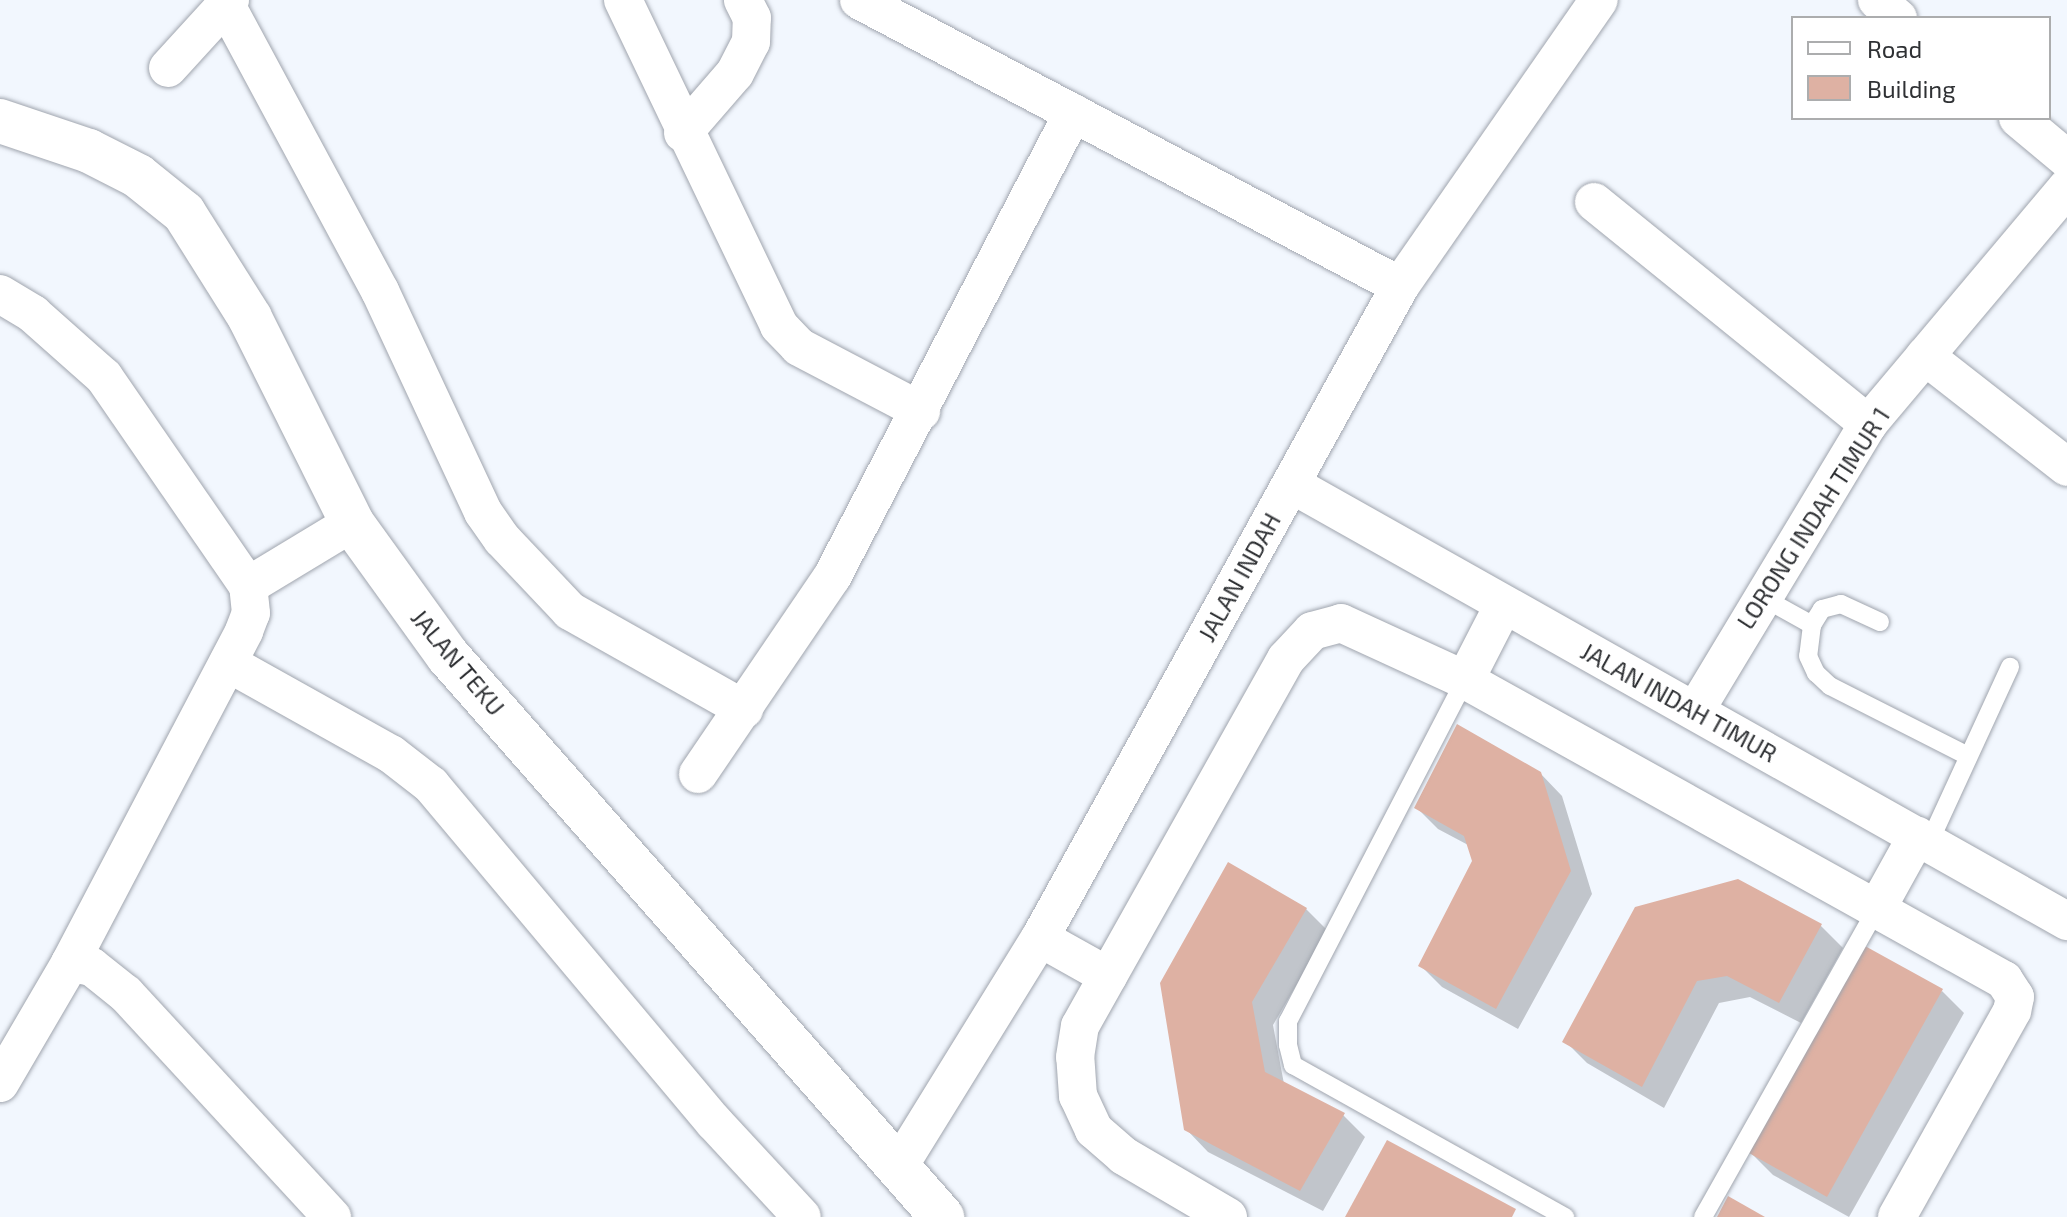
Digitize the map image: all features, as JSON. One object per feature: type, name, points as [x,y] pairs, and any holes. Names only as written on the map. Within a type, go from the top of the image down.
[{"type":"main road","name":"JALAN TEKU","points":[[0,121],[89,151],[138,176],[184,213],[250,318],[352,523],[448,656],[942,1217]]},
{"type":"street","points":[[623,0],[683,133],[779,326],[799,347],[921,411]]},
{"type":"street","points":[[683,133],[735,73],[751,42],[752,18],[743,0]]},
{"type":"street","points":[[859,0],[1400,286]]},
{"type":"street","name":"JALAN INDAH","points":[[899,1166],[1040,938],[1400,286],[1599,0]]},
{"type":"street","points":[[1877,0],[1896,16]]},
{"type":"street","points":[[168,68],[228,3],[380,291],[483,512],[502,539],[570,611],[744,709]]},
{"type":"street","points":[[698,774],[832,577],[921,411],[1073,113]]},
{"type":"street","points":[[2020,120],[2067,159]]},
{"type":"street","name":"LORONG INDAH TIMUR 1","points":[[1695,711],[1760,596],[1868,424],[2067,188]]},
{"type":"street","points":[[1594,202],[1868,424]]},
{"type":"street","points":[[0,294],[33,314],[104,377],[248,586],[251,613],[228,663],[70,963],[0,1083]]},
{"type":"street","points":[[1925,356],[2067,467]]},
{"type":"street","name":"JALAN INDAH TIMUR","points":[[1291,484],[2067,921]]},
{"type":"street","points":[[248,586],[352,523]]},
{"type":"street","points":[[1465,680],[1504,604]]},
{"type":"street","points":[[1228,1217],[1124,1156],[1094,1130],[1078,1096],[1075,1057],[1080,1026],[1286,659],[1312,631],[1326,624],[1356,626],[1465,680],[2004,980],[2015,997],[1897,1217]]},
{"type":"street","points":[[228,663],[391,754],[431,785],[714,1122],[802,1217]]},
{"type":"street","points":[[1876,910],[1923,840]]},
{"type":"street","points":[[1040,938],[1108,976]]},
{"type":"street","points":[[70,963],[92,967],[126,994],[332,1217]]},
{"type":"lane","points":[[1760,596],[1812,625]]},
{"type":"lane","points":[[1880,622],[1841,604],[1822,609],[1812,625],[1808,656],[1830,686],[1968,756]]},
{"type":"lane","points":[[1923,840],[1968,756],[2010,667]]},
{"type":"lane","points":[[1465,680],[1288,1021],[1293,1065],[1565,1217]]},
{"type":"lane","points":[[1703,1217],[1876,910]]},
{"type":"building","points":[[1457,724],[1541,772],[1571,871],[1496,1009],[1418,966],[1472,861],[1464,836],[1414,808]]},
{"type":"building","points":[[1228,862],[1307,908],[1252,1002],[1265,1072],[1345,1113],[1300,1191],[1184,1130],[1160,983]]},
{"type":"building","points":[[1738,879],[1822,924],[1779,1003],[1727,976],[1697,981],[1642,1087],[1562,1042],[1635,907]]},
{"type":"building","points":[[1865,946],[1943,989],[1827,1197],[1749,1153]]},
{"type":"building","points":[[1387,1140],[1516,1209],[1512,1217],[1345,1217]]},
{"type":"building","points":[[1728,1196],[1765,1217],[1717,1217]]}]
